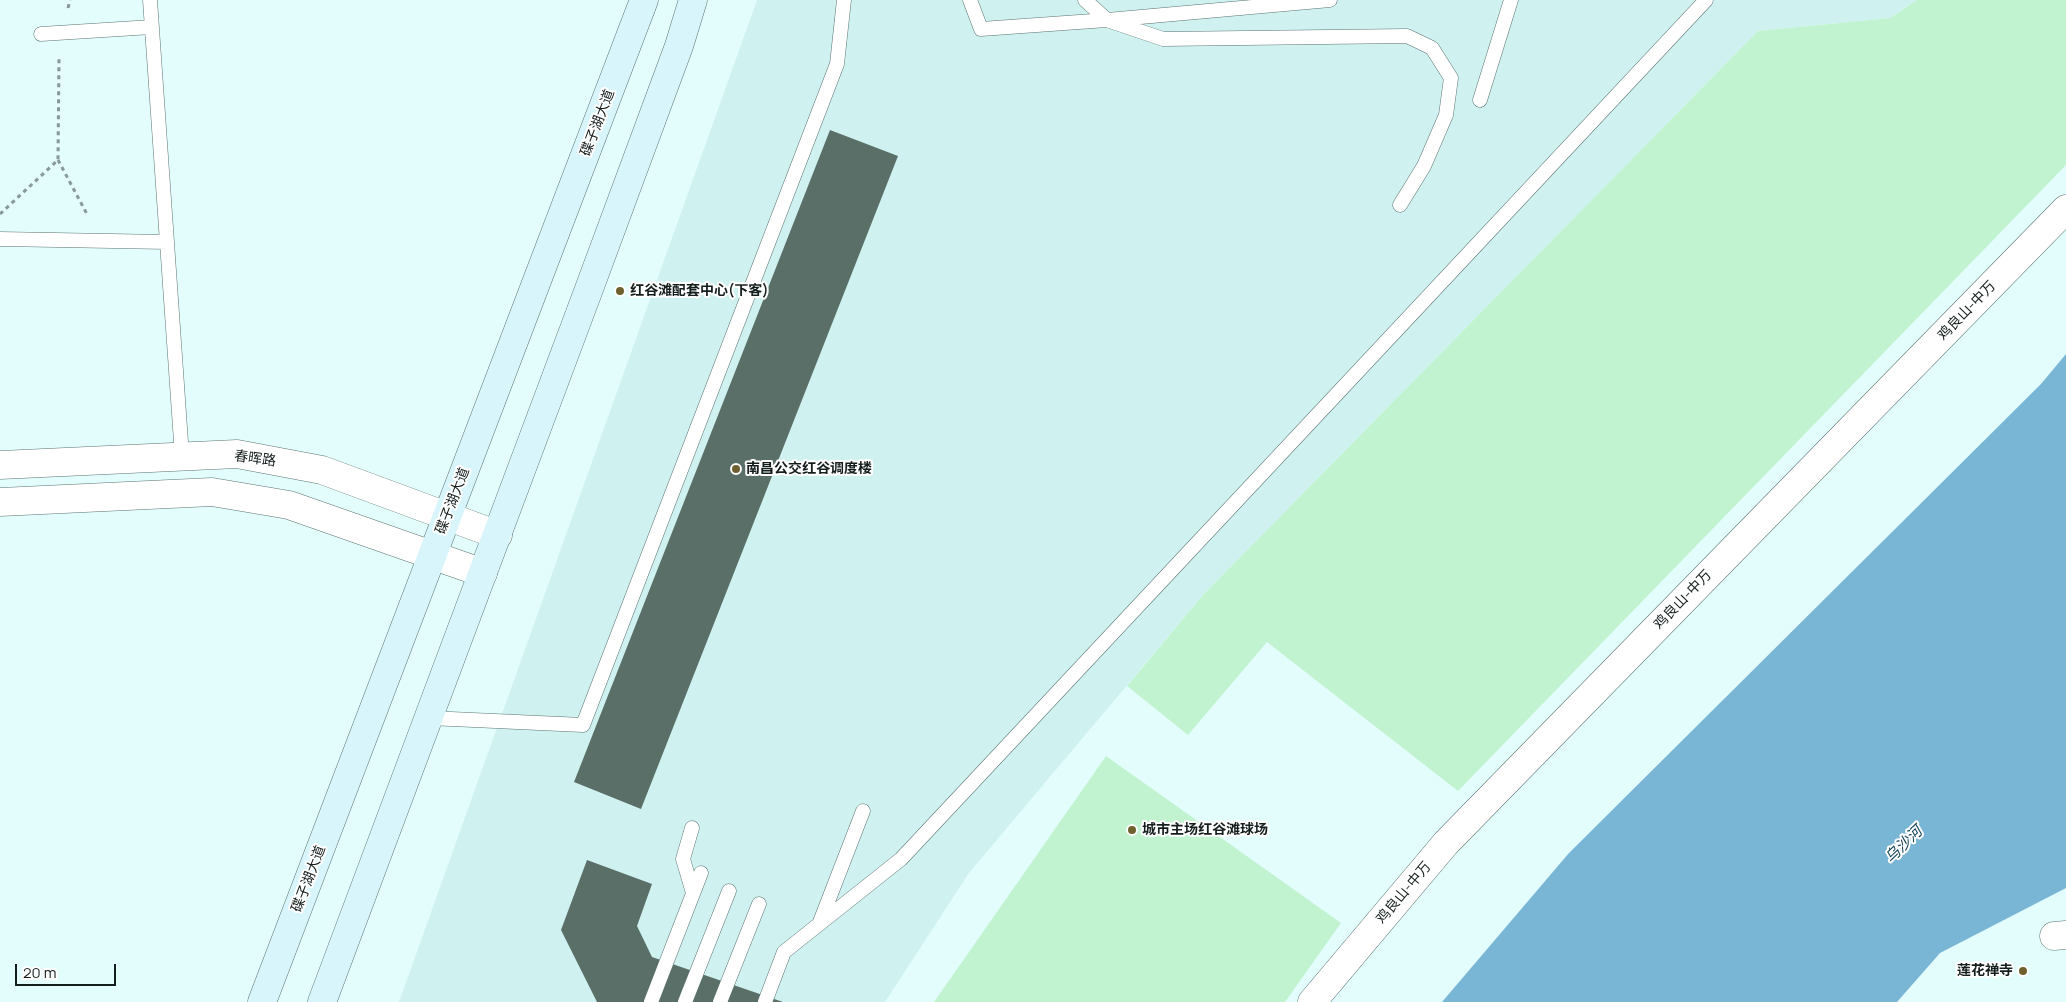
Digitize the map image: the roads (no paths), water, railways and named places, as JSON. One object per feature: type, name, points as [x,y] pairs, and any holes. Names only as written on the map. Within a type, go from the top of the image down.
[{"type":"main road","name":"碟子湖大道","points":[[262,1002],[644,0]]},
{"type":"main road","points":[[322,1002],[498,535],[679,46],[693,0]]},
{"type":"street","name":"鸡良山-中万","points":[[1312,1002],[1446,843],[2066,209]]},
{"type":"street","name":"春晖路","points":[[0,465],[237,454],[322,470],[498,535]]},
{"type":"street","points":[[0,502],[212,492],[289,505],[483,573]]},
{"type":"lane","points":[[150,0],[182,456]]},
{"type":"lane","points":[[429,718],[582,725],[837,64],[844,0]]},
{"type":"lane","points":[[970,0],[981,29],[1330,0]]},
{"type":"lane","points":[[1085,0],[1107,20],[1163,39],[1407,36],[1432,48],[1451,78],[1446,115],[1424,166],[1400,205]]},
{"type":"lane","points":[[1480,100],[1511,0]]},
{"type":"lane","points":[[765,1002],[784,952],[901,859],[1706,0]]},
{"type":"lane","points":[[41,34],[152,27]]},
{"type":"lane","points":[[0,239],[167,242]]},
{"type":"lane","points":[[819,924],[863,811]]},
{"type":"lane","points":[[692,828],[683,858],[693,894]]},
{"type":"lane","points":[[651,1002],[701,873]]},
{"type":"lane","points":[[685,1002],[729,891]]},
{"type":"lane","points":[[720,1002],[759,904]]},
{"type":"water","name":"乌沙河","points":[[2066,354],[2066,888],[1940,953],[1897,1002],[1442,1002],[1569,853],[2041,384]]},
{"type":"place","name":"红谷滩配套中心(下客)","points":[[620,291]]},
{"type":"place","name":"南昌公交红谷调度楼","points":[[736,469]]},
{"type":"place","name":"城市主场红谷滩球场","points":[[1132,830]]},
{"type":"place","name":"莲花禅寺","points":[[2023,971]]}]
